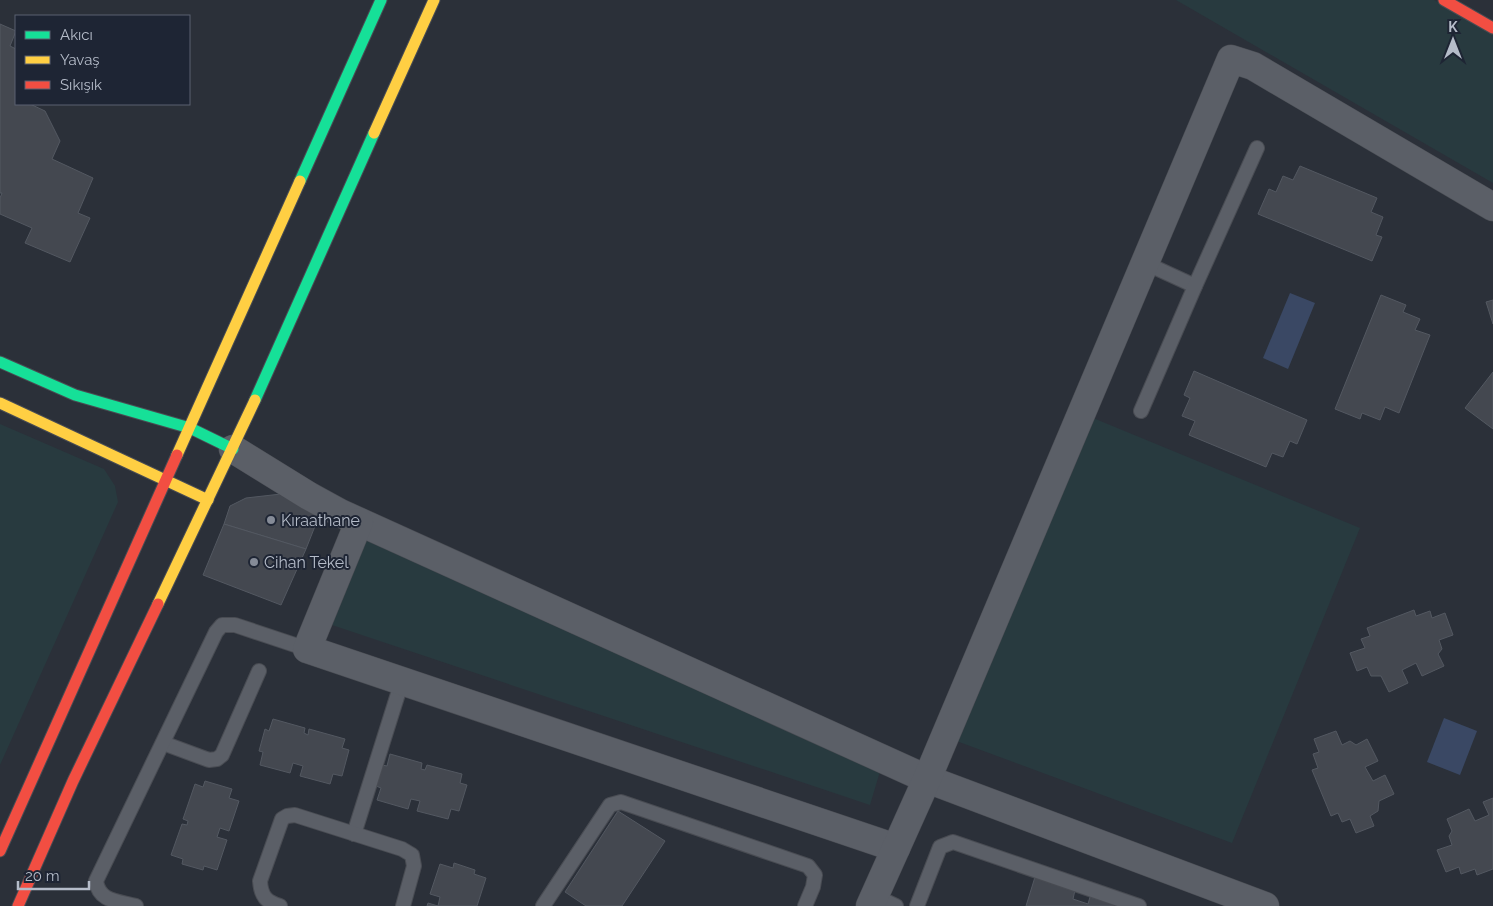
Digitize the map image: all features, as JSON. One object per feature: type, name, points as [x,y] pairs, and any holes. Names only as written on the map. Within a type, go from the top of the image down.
[{"type":"main road","points":[[0,851],[381,0]]},
{"type":"main road","points":[[18,906],[73,780],[233,449],[434,0]]},
{"type":"main road","points":[[1444,0],[1493,28]]},
{"type":"main road","points":[[0,362],[76,395],[190,428],[233,449]]},
{"type":"main road","points":[[0,403],[208,500]]},
{"type":"street","points":[[880,903],[896,848],[927,779],[1231,59],[1252,66],[1493,207]]},
{"type":"street","points":[[233,449],[309,496],[359,522],[927,779],[1265,906]]},
{"type":"street","points":[[359,522],[307,649],[896,848]]},
{"type":"lane","points":[[1141,411],[1257,148]]},
{"type":"lane","points":[[1145,263],[1195,286]]},
{"type":"lane","points":[[136,906],[103,897],[97,889],[96,881],[208,647],[222,626],[235,625],[307,649]]},
{"type":"lane","points":[[163,742],[209,760],[217,759],[222,755],[259,671]]},
{"type":"lane","points":[[354,834],[402,681]]},
{"type":"lane","points":[[543,906],[610,806],[621,802],[808,866],[815,875],[813,887],[805,906]]},
{"type":"lane","points":[[280,906],[264,898],[260,890],[260,881],[282,819],[295,815],[402,849],[412,854],[414,866],[403,906]]},
{"type":"lane","points":[[917,906],[940,847],[953,842],[1139,906]]},
{"type":"shaded area","points":[[1176,0],[1434,0],[1493,34],[1493,183]]},
{"type":"shaded area","points":[[1093,418],[1360,528],[1232,843],[951,739]]},
{"type":"shaded area","points":[[0,424],[104,469],[115,486],[118,502],[0,765]]},
{"type":"shaded area","points":[[365,534],[881,768],[870,805],[329,624]]},
{"type":"water","points":[[1290,293],[1315,303],[1288,369],[1263,358]]},
{"type":"water","points":[[1444,718],[1477,731],[1460,775],[1427,762]]},
{"type":"building","points":[[0,24],[15,31],[10,46],[15,48],[15,105],[32,105],[45,111],[60,141],[52,159],[93,178],[78,213],[90,218],[70,262],[25,243],[32,228],[0,214],[0,198],[2,193],[0,193]]},
{"type":"building","points":[[1300,166],[1377,198],[1371,212],[1383,217],[1376,235],[1382,237],[1372,261],[1258,214],[1269,189],[1276,192],[1283,176],[1293,180]]},
{"type":"building","points":[[1381,295],[1406,305],[1403,312],[1420,319],[1415,330],[1430,335],[1399,413],[1385,407],[1380,420],[1362,413],[1360,419],[1335,409]]},
{"type":"building","points":[[1493,300],[1493,324],[1486,302]]},
{"type":"building","points":[[1194,371],[1307,420],[1297,444],[1290,441],[1283,457],[1272,453],[1266,467],[1189,435],[1195,421],[1182,416],[1190,398],[1184,395]]},
{"type":"building","points":[[1493,372],[1493,429],[1465,408]]},
{"type":"building","name":"Kıraathane","points":[[281,494],[319,516],[306,549],[224,524],[230,506],[246,498]]},
{"type":"building","name":"Cihan Tekel","points":[[224,524],[306,549],[281,605],[203,575]]},
{"type":"building","points":[[1414,610],[1416,616],[1430,611],[1432,618],[1445,613],[1453,635],[1439,640],[1442,649],[1438,654],[1444,666],[1422,676],[1416,663],[1402,670],[1408,683],[1389,692],[1381,676],[1371,676],[1367,667],[1357,671],[1350,653],[1365,648],[1361,639],[1370,636],[1367,628]]},
{"type":"building","points":[[273,719],[305,728],[304,733],[308,735],[309,729],[345,739],[342,748],[349,750],[342,776],[333,774],[330,784],[300,776],[303,766],[293,763],[290,773],[260,765],[263,752],[259,751],[265,729],[269,731]]},
{"type":"building","points":[[1336,731],[1342,745],[1350,741],[1356,745],[1367,739],[1378,761],[1365,767],[1373,781],[1385,775],[1394,794],[1379,801],[1378,811],[1370,816],[1374,826],[1356,833],[1350,819],[1342,822],[1338,813],[1331,816],[1312,770],[1318,768],[1313,754],[1319,752],[1314,739]]},
{"type":"building","points":[[390,754],[422,763],[421,769],[425,770],[427,765],[462,774],[460,783],[467,785],[459,811],[451,809],[448,819],[417,811],[420,801],[411,799],[408,809],[377,800],[381,788],[376,786],[382,765],[387,766]]},
{"type":"building","points":[[205,781],[232,789],[229,798],[239,801],[229,831],[220,828],[217,837],[227,840],[217,870],[204,866],[203,870],[182,864],[183,859],[171,855],[182,824],[187,825],[188,821],[183,819],[195,784],[203,787]]},
{"type":"building","points":[[1493,798],[1493,869],[1477,875],[1475,869],[1461,874],[1459,867],[1446,872],[1437,850],[1452,845],[1449,836],[1452,831],[1447,819],[1469,809],[1475,821],[1489,815],[1483,802]]},
{"type":"building","points":[[618,811],[665,841],[622,906],[586,906],[565,892]]},
{"type":"building","points":[[454,863],[475,870],[474,874],[486,878],[477,906],[438,906],[440,897],[430,894],[440,864],[453,868]]},
{"type":"building","points":[[1035,877],[1075,890],[1073,899],[1088,904],[1090,897],[1120,906],[1026,906]]},
{"type":"building","points":[[428,903],[438,906],[427,906]]},
{"type":"traffic: fast","points":[[300,181],[381,0]]},
{"type":"traffic: fast","points":[[255,400],[374,133]]},
{"type":"traffic: fast","points":[[0,362],[75,395],[190,428],[233,449]]},
{"type":"traffic: slow","points":[[374,133],[434,0]]},
{"type":"traffic: slow","points":[[177,455],[300,181]]},
{"type":"traffic: slow","points":[[158,604],[255,400]]},
{"type":"traffic: slow","points":[[0,403],[208,500]]},
{"type":"traffic: jam","points":[[1444,0],[1493,28]]},
{"type":"traffic: jam","points":[[0,851],[177,455]]},
{"type":"traffic: jam","points":[[18,906],[73,781],[158,604]]},
{"type":"place","name":"Kıraathane","points":[[271,520]]},
{"type":"place","name":"Cihan Tekel","points":[[254,562]]}]
